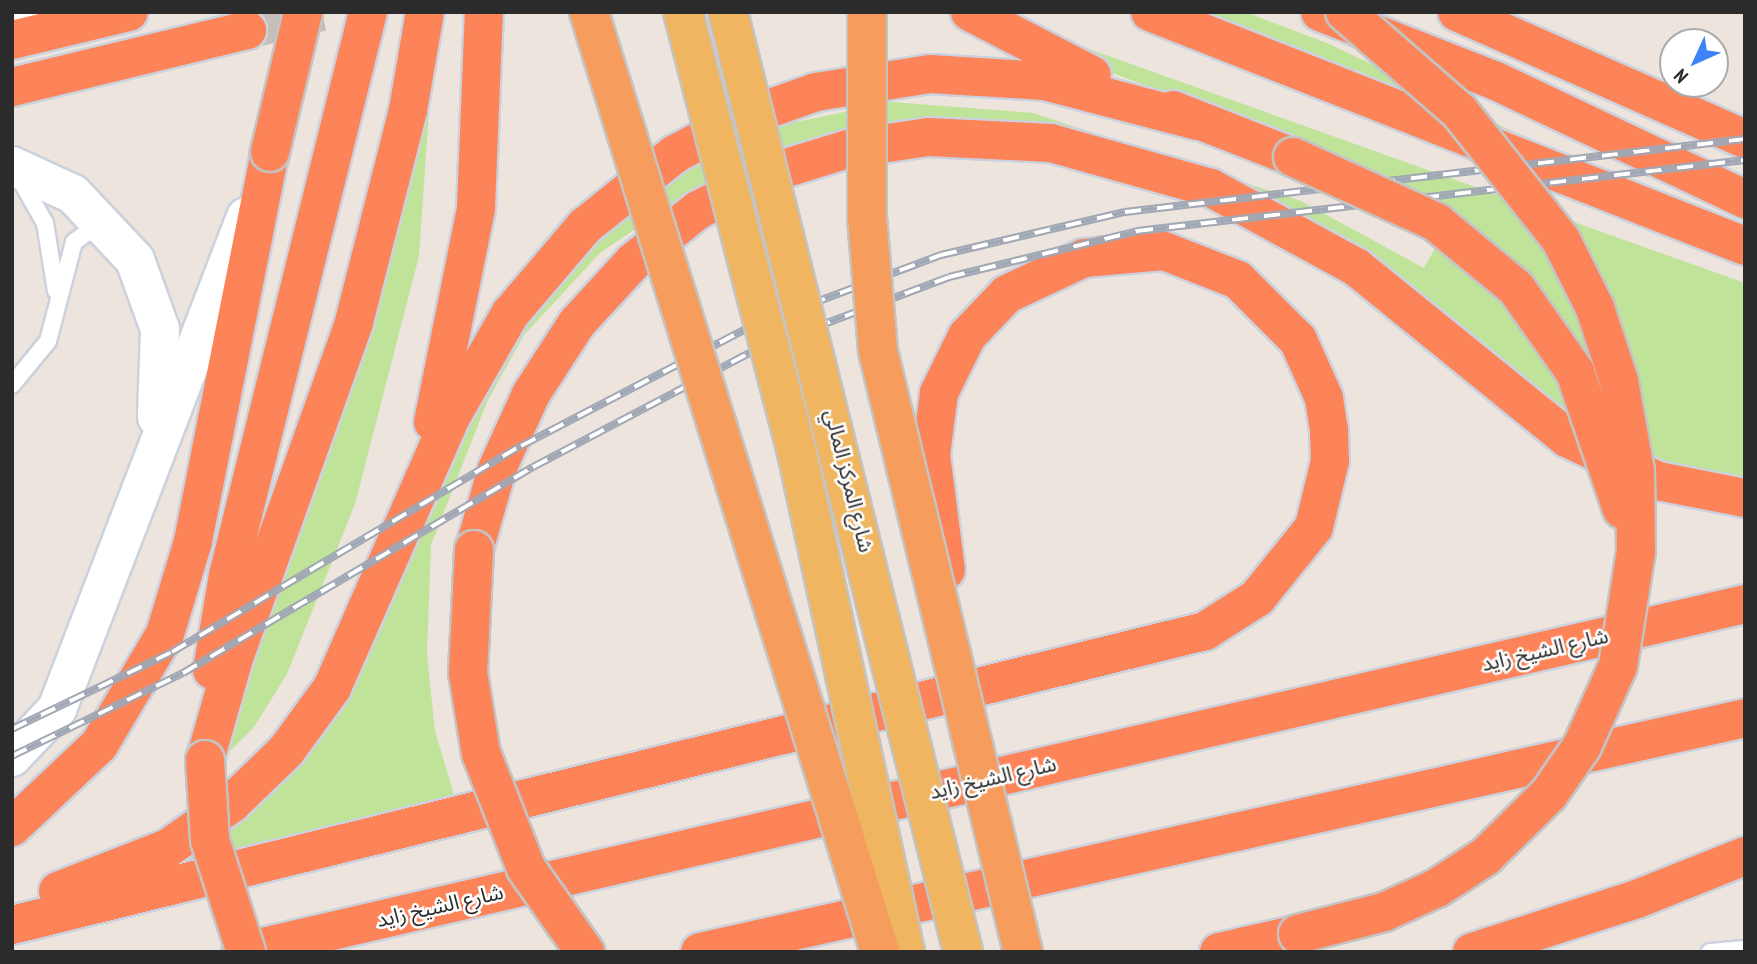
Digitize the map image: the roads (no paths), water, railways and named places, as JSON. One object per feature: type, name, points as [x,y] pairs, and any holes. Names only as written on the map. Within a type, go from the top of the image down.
[{"type":"highway","points":[[12,827],[99,745],[165,634],[193,541],[270,152],[303,12]]},
{"type":"highway","points":[[244,952],[209,840],[205,760],[228,575],[368,12]]},
{"type":"highway","points":[[205,760],[234,658],[354,322],[414,82],[425,12]]},
{"type":"highway","points":[[416,496],[476,208],[484,12]]},
{"type":"highway","points":[[589,12],[880,952]]},
{"type":"highway","points":[[867,12],[867,217],[878,351],[942,631],[1023,952]]},
{"type":"highway","points":[[970,12],[1034,49],[1196,121],[1293,157],[1436,222],[1516,288],[1575,372],[1636,551]]},
{"type":"highway","points":[[1150,12],[1745,246]]},
{"type":"highway","points":[[1320,12],[1496,81],[1745,199]]},
{"type":"highway","points":[[1219,952],[1384,912],[1437,888],[1486,856],[1549,794],[1587,738],[1615,675],[1636,551],[1635,471],[1619,381],[1595,308],[1561,240],[1459,111],[1345,12]]},
{"type":"highway","points":[[1457,12],[1739,136]]},
{"type":"highway","points":[[12,40],[111,16]]},
{"type":"highway","points":[[12,87],[247,30]]},
{"type":"highway","points":[[12,907],[168,848],[260,779],[332,688],[416,496],[489,346],[533,282],[643,176],[743,118],[853,83],[968,74],[1045,81],[1196,121]]},
{"type":"highway","points":[[586,952],[526,868],[481,753],[468,673],[474,550],[497,469],[531,394],[577,323],[634,261],[698,211],[770,173],[848,149],[928,137],[1051,143],[1210,188],[1356,267],[1567,438],[1658,481],[1745,498]]},
{"type":"highway","points":[[12,925],[1177,642],[1257,598],[1314,527],[1330,461],[1326,409],[1313,368],[1278,315],[1238,280],[1190,257],[1138,249],[1084,258],[1007,294],[967,337],[939,393],[931,455],[946,575],[942,631]]},
{"type":"highway","name":"شارع الشيخ زايد","points":[[244,952],[1745,604]]},
{"type":"highway","points":[[700,952],[1745,718]]},
{"type":"highway","points":[[1472,952],[1624,903],[1745,856]]},
{"type":"main road","name":"شارع المركز المالي","points":[[683,12],[796,448],[905,952]]},
{"type":"main road","name":"شارع المركز المالي","points":[[728,12],[963,952]]},
{"type":"street","points":[[12,18],[111,16]]},
{"type":"street","points":[[12,757],[57,709],[270,152]]},
{"type":"street","points":[[12,166],[72,194],[104,222],[135,260],[160,329],[152,464]]},
{"type":"lane","points":[[12,172],[45,223],[57,299]]},
{"type":"lane","points":[[12,385],[48,341],[74,242],[104,222]]},
{"type":"lane","points":[[1710,952],[1745,949]]},
{"type":"tunnel","points":[[247,30],[322,12]]},
{"type":"railway","points":[[12,729],[172,652],[521,446],[750,327],[941,255],[1125,212],[1745,139]]},
{"type":"railway","points":[[12,756],[183,673],[533,467],[755,350],[949,277],[1137,231],[1745,160]]}]
